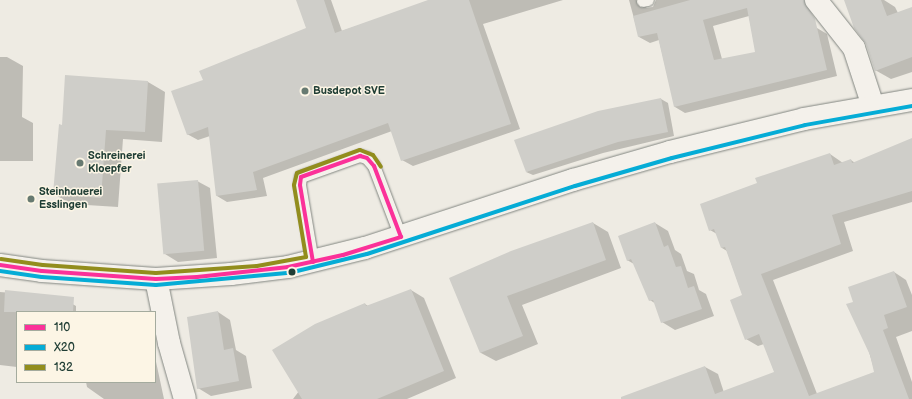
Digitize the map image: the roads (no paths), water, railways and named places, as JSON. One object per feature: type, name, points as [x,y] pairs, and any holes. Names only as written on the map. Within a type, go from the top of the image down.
[{"type":"main road","points":[[816,0],[854,48],[873,106]]},
{"type":"main road","points":[[0,264],[42,271],[156,279],[258,272],[313,262],[401,237],[619,166],[804,118],[912,100]]},
{"type":"main road","points":[[156,279],[169,342],[185,399]]},
{"type":"lane","points":[[313,262],[300,185],[301,177],[360,156],[367,158],[374,166],[401,237]]},
{"type":"place","name":"Busdepot SVE","points":[[305,91]]},
{"type":"place","name":"Schreinerei Kloepfer","points":[[80,163]]},
{"type":"place","name":"Steinhauerei Esslingen","points":[[31,199]]}]
